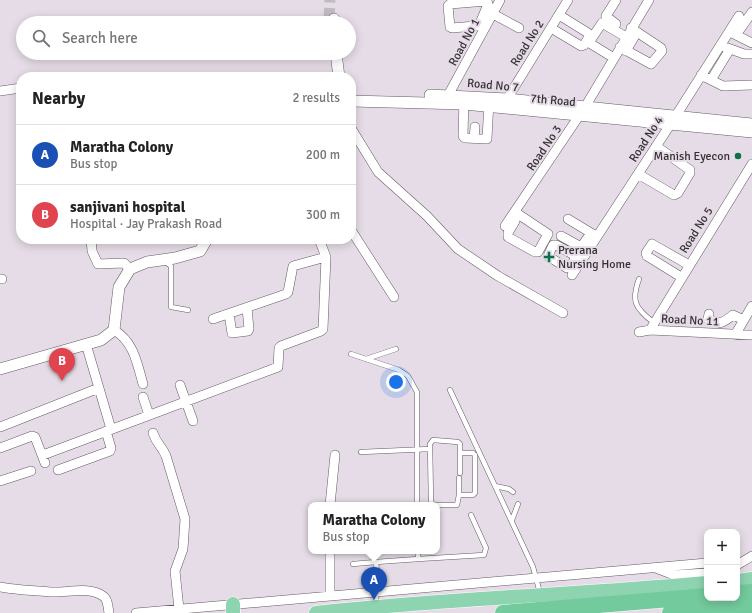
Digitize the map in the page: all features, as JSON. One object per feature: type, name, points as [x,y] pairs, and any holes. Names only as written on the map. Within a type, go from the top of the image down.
[{"type":"highway","points":[[740,581],[752,579]]},
{"type":"highway","points":[[740,585],[752,583]]},
{"type":"highway","points":[[319,613],[341,612],[376,606],[704,584]]},
{"type":"highway","points":[[413,613],[430,610],[704,587]]},
{"type":"highway","points":[[740,593],[752,592]]},
{"type":"highway","points":[[503,613],[704,596]]},
{"type":"highway","points":[[670,613],[752,606]]},
{"type":"street","points":[[486,0],[488,2],[483,25],[450,27],[448,6],[450,4],[486,0]]},
{"type":"street","name":"Road No 2","points":[[505,104],[562,17],[568,0]]},
{"type":"street","points":[[616,0],[607,18],[661,48],[662,51],[651,64],[623,49]]},
{"type":"street","name":"Road No 3","points":[[506,226],[517,214],[583,111],[614,58],[623,49],[646,1]]},
{"type":"street","points":[[487,5],[499,2]]},
{"type":"street","name":"Road No 1","points":[[446,99],[483,25],[493,14],[499,2]]},
{"type":"street","points":[[752,12],[733,33],[752,43]]},
{"type":"street","points":[[493,14],[519,28]]},
{"type":"street","name":"Road No 4","points":[[572,275],[589,237],[644,174],[676,115],[720,46],[733,33],[739,16]]},
{"type":"street","points":[[554,30],[581,46],[584,45],[589,37],[588,33],[562,17]]},
{"type":"street","points":[[614,58],[591,44],[590,41],[595,32],[602,23],[630,32]]},
{"type":"street","points":[[595,32],[604,38]]},
{"type":"street","points":[[720,46],[744,54],[752,54]]},
{"type":"street","points":[[711,80],[730,49]]},
{"type":"street","points":[[337,60],[338,72]]},
{"type":"street","points":[[701,76],[723,86],[752,85]]},
{"type":"street","points":[[0,91],[16,89]]},
{"type":"street","name":"Road No 7","points":[[356,96],[464,100],[583,111],[676,115],[752,124]]},
{"type":"street","points":[[356,101],[446,99]]},
{"type":"street","points":[[464,100],[463,136],[465,138],[474,139],[486,139],[488,137],[489,102]]},
{"type":"street","name":"7th Road","points":[[583,111],[670,125],[752,132]]},
{"type":"street","points":[[474,139],[475,127]]},
{"type":"street","points":[[356,136],[378,172],[427,216],[458,249],[498,276],[563,313]]},
{"type":"street","points":[[644,174],[674,195],[678,193],[690,173],[688,168],[659,148],[657,158]]},
{"type":"street","name":"Road No 5","points":[[661,309],[679,275],[752,164]]},
{"type":"street","points":[[517,214],[548,234],[538,252],[535,252],[508,237],[508,233],[517,214]]},
{"type":"street","points":[[561,236],[581,247],[589,237],[568,219]]},
{"type":"street","points":[[356,238],[394,297]]},
{"type":"street","points":[[91,244],[92,251],[98,264],[124,263],[130,269]]},
{"type":"street","points":[[0,369],[101,340],[114,330],[119,288],[130,269],[147,262],[163,260],[200,251],[204,244]]},
{"type":"street","points":[[0,448],[32,436],[37,438],[44,459],[108,430],[276,368],[279,365],[280,346],[321,331],[323,324],[326,257],[320,244]]},
{"type":"street","points":[[679,275],[647,256],[646,254],[652,244],[686,264]]},
{"type":"street","points":[[213,319],[286,294],[288,292],[291,272],[294,266],[326,257]]},
{"type":"street","points":[[735,335],[752,306]]},
{"type":"street","points":[[229,314],[232,333],[248,332],[247,308]]},
{"type":"street","name":"Road No 11","points":[[661,309],[652,326],[735,335],[752,335]]},
{"type":"street","points":[[709,314],[708,319],[717,322],[724,322],[732,315],[744,320]]},
{"type":"street","points":[[639,332],[652,326]]},
{"type":"street","points":[[114,330],[124,336],[135,354],[143,384]]},
{"type":"street","points":[[58,470],[110,451],[111,448],[99,388],[86,344]]},
{"type":"street","points":[[180,385],[193,421]]},
{"type":"street","points":[[0,427],[99,388]]},
{"type":"street","points":[[143,397],[149,415]]},
{"type":"street","points":[[153,433],[156,443],[163,448],[166,456],[185,519],[183,549],[175,571],[179,608]]},
{"type":"street","points":[[330,502],[335,455]]},
{"type":"street","points":[[0,482],[31,471]]},
{"type":"street","points":[[330,554],[330,595]]},
{"type":"street","points":[[740,563],[752,556]]},
{"type":"street","points":[[136,613],[179,608],[233,608],[330,595],[704,563]]},
{"type":"street","points":[[653,567],[674,575],[693,576],[704,574]]},
{"type":"street","points":[[0,587],[53,593],[73,591],[92,592],[103,595],[106,599],[109,613]]},
{"type":"lane","points":[[163,260],[170,266],[171,307],[188,310]]},
{"type":"lane","points":[[639,279],[634,292],[634,302],[652,326]]},
{"type":"lane","points":[[366,359],[396,349]]},
{"type":"lane","points":[[351,354],[399,370],[408,376],[417,392],[415,450],[417,502]]},
{"type":"lane","points":[[450,390],[512,520],[537,577],[540,596]]},
{"type":"lane","points":[[431,502],[430,449],[431,442],[433,440],[458,442],[460,444],[460,473]]},
{"type":"lane","points":[[361,452],[430,449]]},
{"type":"lane","points":[[459,495],[473,495],[475,493],[475,455],[473,453],[460,453]]},
{"type":"lane","points":[[440,505],[457,505],[459,495],[459,478]]},
{"type":"lane","points":[[495,486],[509,489],[513,492]]},
{"type":"lane","points":[[512,520],[518,504]]},
{"type":"lane","points":[[353,564],[484,555],[486,548],[471,515]]},
{"type":"lane","points":[[418,554],[418,559]]},
{"type":"lane","points":[[376,562],[376,606]]},
{"type":"tunnel","points":[[329,16],[330,0]]},
{"type":"place","name":"Manish Eyecon","points":[[738,156]]},
{"type":"place","name":"Prerana Nursing Home","points":[[549,257]]},
{"type":"place","name":"sanjivani hospital","points":[[62,381]]},
{"type":"place","name":"Maratha Colony","points":[[374,600]]}]
